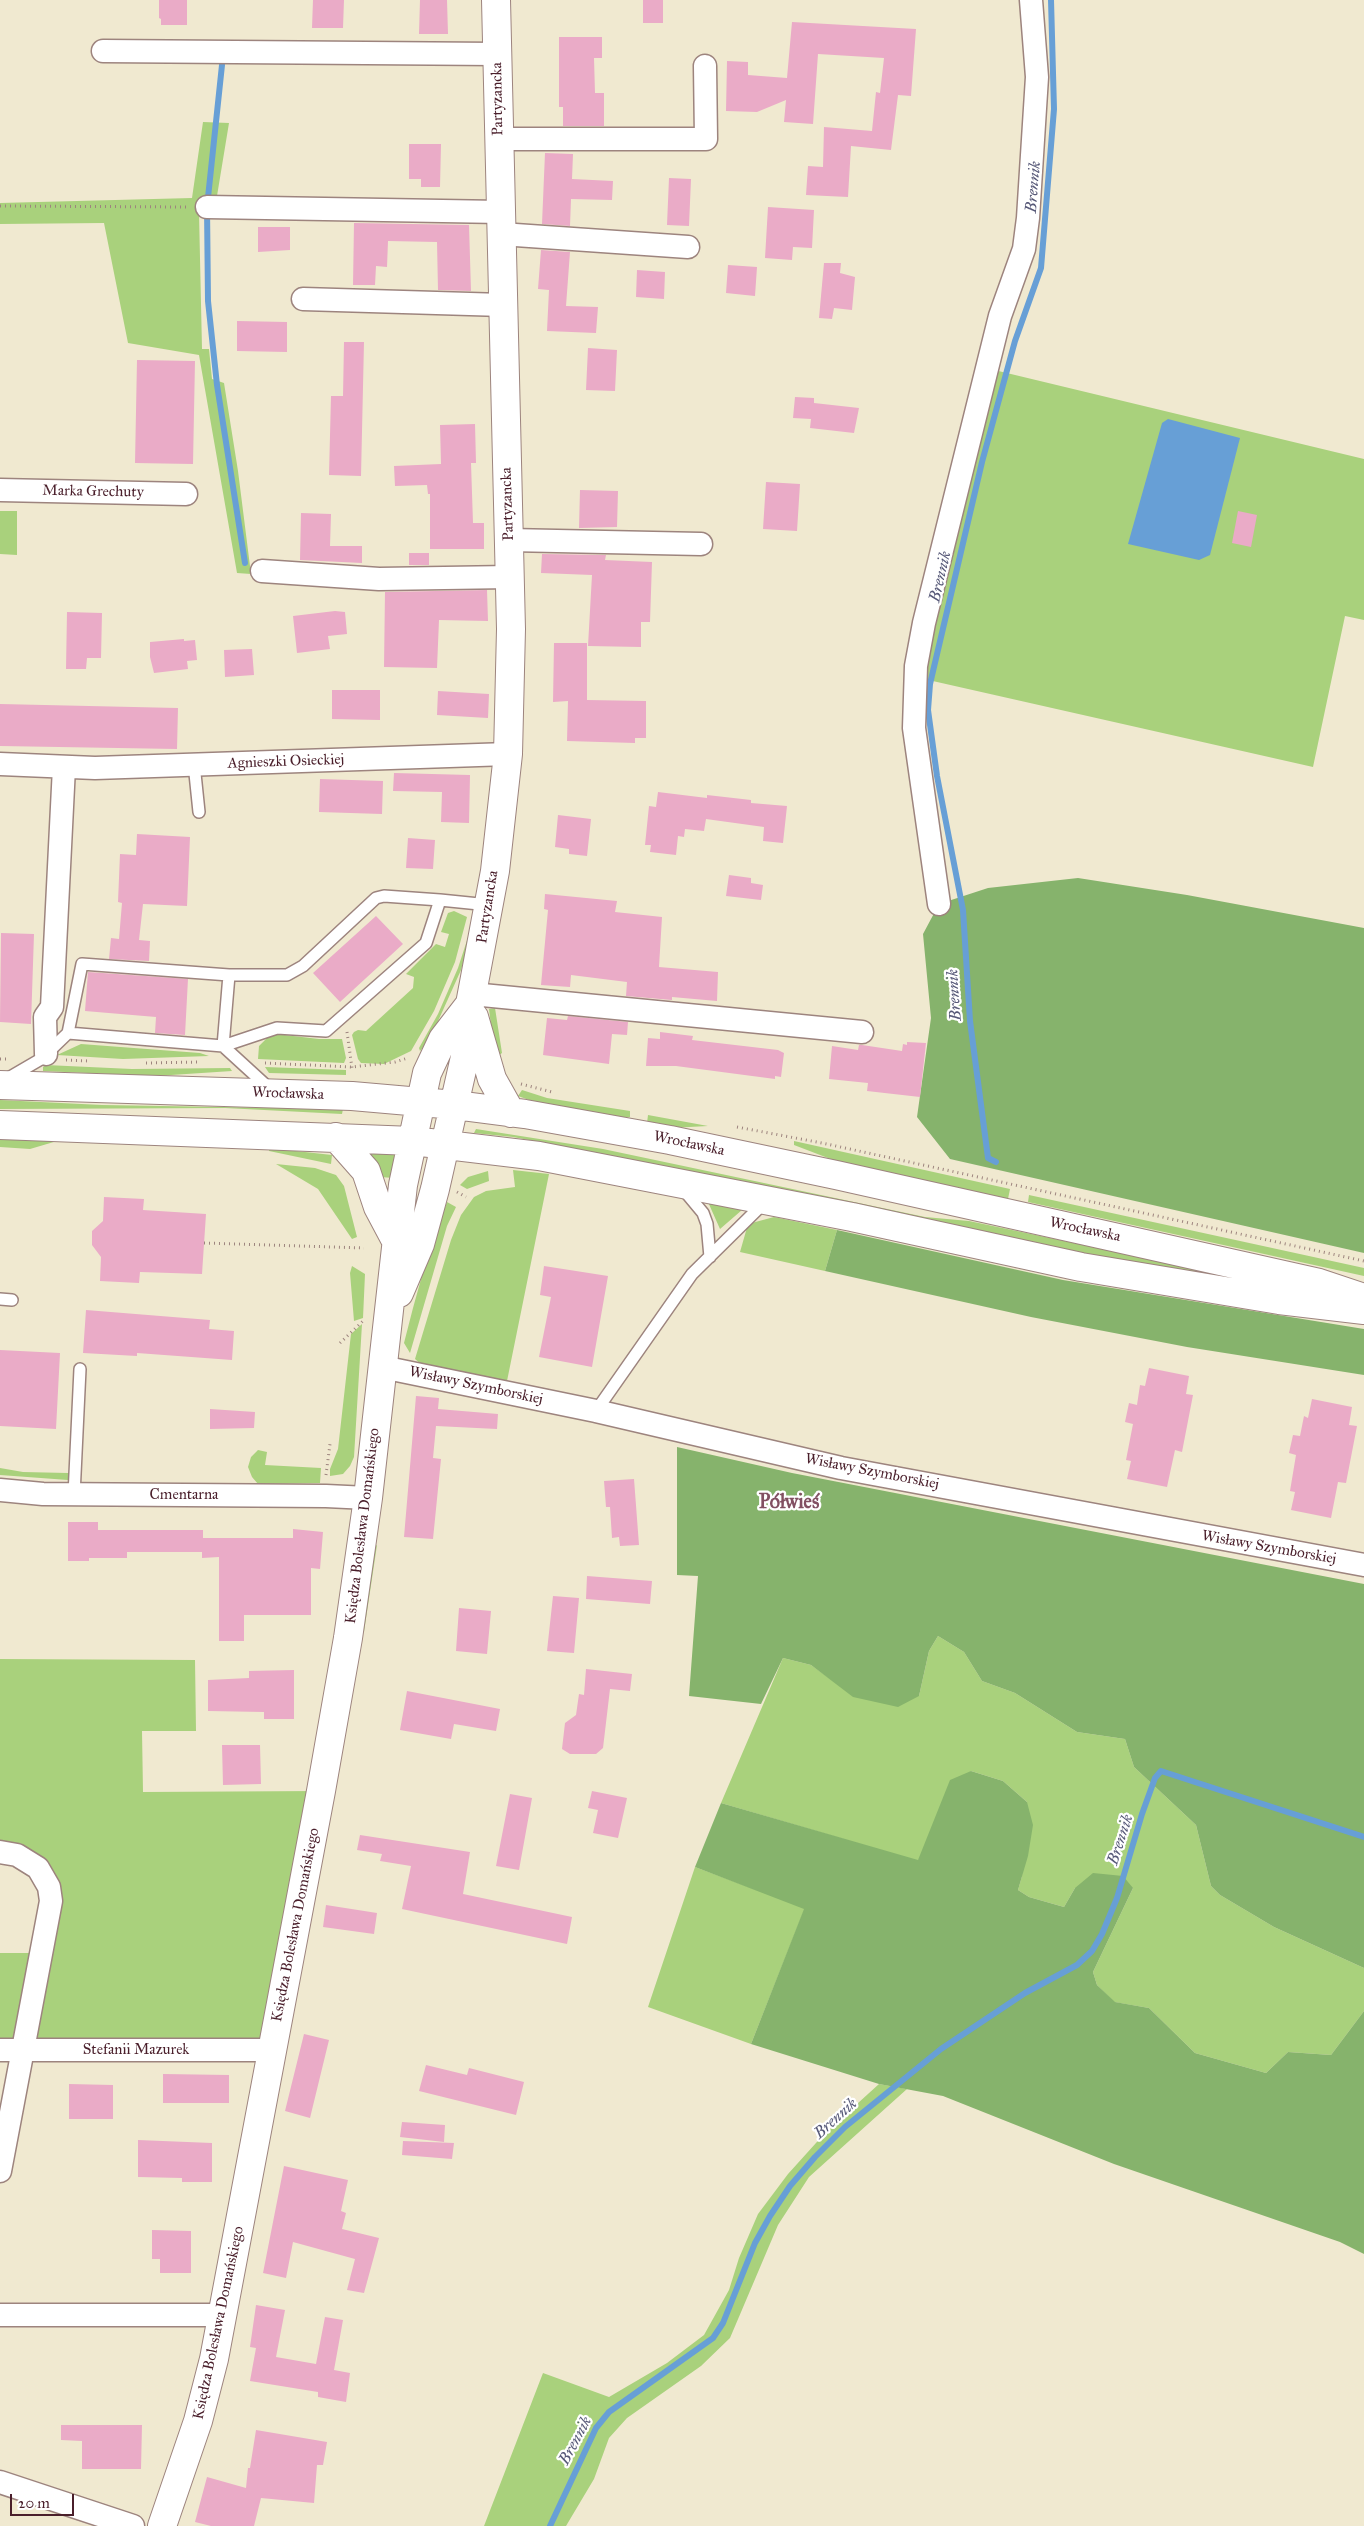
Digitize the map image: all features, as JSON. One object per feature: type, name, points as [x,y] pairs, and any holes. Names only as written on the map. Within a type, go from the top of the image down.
[{"type":"main road","name":"Partyzancka","points":[[446,1144],[467,1048],[471,999],[489,905],[508,754],[511,698],[510,577],[496,0]]},
{"type":"main road","name":"Partyzancka","points":[[414,1141],[427,1073],[439,1047],[471,999]]},
{"type":"main road","points":[[471,999],[492,1079],[511,1112]]},
{"type":"main road","name":"Wrocławska","points":[[0,1084],[275,1093],[422,1101],[511,1112],[670,1140],[846,1177],[1300,1278],[1364,1298]]},
{"type":"main road","points":[[0,1125],[414,1141],[539,1156],[677,1182],[1080,1267],[1279,1300],[1364,1310]]},
{"type":"main road","points":[[336,1137],[366,1171],[378,1208],[395,1239]]},
{"type":"main road","name":"Księdza Bolesława Domańskiego","points":[[162,2526],[208,2388],[347,1648],[368,1498],[382,1367],[378,1316],[395,1239],[403,1185],[414,1141]]},
{"type":"main road","name":"Księdza Bolesława Domańskiego","points":[[378,1316],[420,1244],[446,1144]]},
{"type":"street","points":[[939,904],[914,728],[916,666],[924,623],[997,324],[1024,249],[1038,77],[1031,0]]},
{"type":"street","points":[[103,51],[497,54]]},
{"type":"street","points":[[499,139],[706,139],[705,66]]},
{"type":"street","points":[[207,207],[501,223],[688,247]]},
{"type":"street","points":[[303,299],[503,305]]},
{"type":"street","name":"Marka Grechuty","points":[[0,490],[186,494]]},
{"type":"street","points":[[509,540],[702,544]]},
{"type":"street","points":[[262,571],[380,579],[510,577]]},
{"type":"street","name":"Agnieszki Osieckiej","points":[[0,764],[64,767],[508,754]]},
{"type":"street","points":[[43,1056],[45,1017],[52,1007],[64,767]]},
{"type":"street","points":[[471,999],[862,1032]]},
{"type":"street","name":"Wisławy Szymborskiej","points":[[382,1367],[596,1410],[841,1468],[1364,1565]]},
{"type":"street","name":"Cmentarna","points":[[0,1490],[74,1495],[326,1496],[368,1498]]},
{"type":"street","points":[[0,1852],[17,1855],[38,1868],[45,1876],[51,1901],[0,2171]]},
{"type":"street","name":"Stefanii Mazurek","points":[[0,2050],[272,2050]]},
{"type":"street","points":[[0,2315],[223,2315]]},
{"type":"street","points":[[0,2482],[133,2526]]},
{"type":"lane","points":[[194,764],[198,812]]},
{"type":"lane","points":[[0,1084],[43,1056],[68,1033],[82,964],[229,975],[278,976],[295,972],[380,896],[489,905]]},
{"type":"lane","points":[[68,1033],[223,1046],[277,1028],[323,1031],[344,1017],[426,943],[440,900]]},
{"type":"lane","points":[[223,1046],[229,975]]},
{"type":"lane","points":[[223,1046],[275,1093]]},
{"type":"lane","points":[[677,1182],[703,1213],[707,1224],[710,1257]]},
{"type":"lane","points":[[596,1410],[692,1274],[766,1201]]},
{"type":"lane","points":[[0,1299],[12,1300]]},
{"type":"lane","points":[[74,1495],[80,1368]]},
{"type":"path","points":[[0,206],[207,207]]},
{"type":"path","points":[[344,1017],[352,1067]]},
{"type":"path","points":[[0,1058],[43,1056],[95,1062]]},
{"type":"path","points":[[240,1062],[352,1067],[395,1062],[406,1058]]},
{"type":"path","points":[[142,1063],[202,1062]]},
{"type":"path","points":[[516,1082],[560,1095]]},
{"type":"path","points":[[735,1127],[822,1143],[1364,1261]]},
{"type":"path","points":[[204,1243],[364,1248]]},
{"type":"path","points":[[340,1344],[378,1316]]},
{"type":"path","points":[[326,1481],[330,1444]]},
{"type":"green space","points":[[203,122],[229,123],[216,202],[199,213],[202,349],[209,349],[212,379],[224,383],[238,471],[251,574],[237,573],[199,355],[128,343],[104,223],[0,224],[0,203],[192,198]]},
{"type":"green space","points":[[986,368],[1364,459],[1364,620],[1345,616],[1313,767],[915,677]]},
{"type":"green space","points":[[0,511],[17,511],[17,555],[0,554]]},
{"type":"green space","points":[[1078,878],[1187,895],[1364,928],[1364,1253],[950,1159],[917,1117],[931,1018],[923,934],[939,904],[988,888]]},
{"type":"green space","points":[[454,911],[467,917],[455,962],[434,1011],[411,1051],[384,1064],[361,1063],[358,1059],[352,1035],[358,1030],[366,1031],[413,988],[414,977],[406,974],[436,944],[445,947],[449,934],[441,932],[448,913]]},
{"type":"green space","points":[[472,925],[472,932],[461,970],[430,1039],[420,1051],[419,1048],[438,1014],[458,968]]},
{"type":"green space","points":[[495,1008],[502,1053],[495,1058],[489,1009]]},
{"type":"green space","points":[[276,1034],[319,1039],[342,1039],[346,1058],[344,1063],[258,1059],[259,1046],[268,1037]]},
{"type":"green space","points":[[81,1044],[200,1053],[209,1056],[123,1059],[57,1055]]},
{"type":"green space","points":[[46,1065],[132,1069],[230,1068],[232,1071],[156,1076],[43,1071],[43,1067]]},
{"type":"green space","points":[[265,1067],[346,1070],[346,1075],[269,1073]]},
{"type":"green space","points":[[522,1090],[547,1098],[630,1111],[630,1117],[622,1118],[532,1101],[518,1096]]},
{"type":"green space","points":[[0,1100],[102,1105],[343,1109],[342,1114],[225,1108],[0,1109]]},
{"type":"green space","points":[[648,1115],[708,1126],[670,1128],[647,1123]]},
{"type":"green space","points":[[476,1129],[603,1149],[925,1217],[969,1221],[1255,1281],[1255,1284],[1137,1266],[665,1166],[513,1137],[474,1133]]},
{"type":"green space","points":[[0,1138],[64,1139],[30,1149],[0,1147]]},
{"type":"green space","points":[[794,1141],[1010,1189],[1008,1199],[841,1163],[794,1145]]},
{"type":"green space","points":[[269,1148],[332,1155],[331,1164],[269,1151]]},
{"type":"green space","points":[[365,1152],[396,1154],[395,1178],[379,1177]]},
{"type":"green space","points":[[276,1164],[315,1168],[336,1175],[344,1186],[357,1237],[352,1239],[318,1189]]},
{"type":"green space","points":[[513,1170],[549,1174],[507,1381],[422,1365],[415,1359],[451,1240],[461,1215],[474,1197],[486,1191],[515,1187]]},
{"type":"green space","points":[[488,1171],[489,1181],[467,1189],[460,1185],[468,1177]]},
{"type":"green space","points":[[1029,1195],[1364,1268],[1364,1276],[1028,1202]]},
{"type":"green space","points":[[447,1202],[456,1207],[447,1226],[410,1353],[404,1343],[431,1243]]},
{"type":"green space","points":[[708,1202],[742,1210],[720,1229]]},
{"type":"green space","points":[[774,1217],[837,1230],[825,1271],[740,1252],[748,1224]]},
{"type":"green space","points":[[837,1230],[1063,1280],[1364,1329],[1364,1375],[1187,1347],[1031,1317],[825,1271]]},
{"type":"green space","points":[[352,1266],[365,1274],[363,1318],[354,1321],[350,1273]]},
{"type":"green space","points":[[362,1324],[354,1457],[350,1466],[343,1474],[330,1476],[330,1469],[338,1449],[351,1334]]},
{"type":"green space","points":[[677,1447],[792,1473],[1364,1584],[1364,1968],[1274,1927],[1220,1895],[1211,1886],[1196,1825],[1134,1767],[1125,1739],[1077,1732],[1015,1693],[982,1681],[964,1652],[938,1636],[929,1651],[919,1696],[898,1707],[853,1697],[811,1665],[783,1658],[761,1704],[689,1696],[698,1576],[677,1575]]},
{"type":"green space","points":[[258,1450],[267,1452],[265,1465],[321,1468],[320,1483],[258,1484],[252,1477],[248,1467],[251,1457]]},
{"type":"green space","points":[[0,1468],[23,1472],[68,1473],[68,1480],[0,1475]]},
{"type":"green space","points":[[377,1545],[364,1632],[360,1632],[374,1547]]},
{"type":"green space","points":[[938,1636],[964,1652],[982,1681],[1015,1693],[1077,1732],[1125,1739],[1134,1767],[1196,1825],[1211,1886],[1220,1895],[1274,1927],[1364,1968],[1364,2011],[1331,2055],[1288,2052],[1266,2073],[1195,2053],[1149,2008],[1114,2002],[1097,1985],[1093,1972],[1133,1888],[1075,1888],[1064,1907],[1029,1897],[1018,1890],[1022,1876],[1027,1802],[1003,1781],[971,1771],[918,1861],[721,1803],[783,1658],[811,1665],[829,1678],[919,1696],[929,1651]]},
{"type":"green space","points":[[0,1659],[195,1660],[196,1731],[142,1731],[143,1792],[321,1791],[272,2050],[0,2050],[0,1953],[42,1953],[49,1887],[0,1852]]},
{"type":"green space","points":[[971,1771],[1003,1781],[1027,1802],[1033,1825],[1028,1856],[1018,1890],[1029,1897],[1064,1907],[1075,1888],[1093,1873],[1123,1876],[1133,1888],[1093,1972],[1097,1985],[1115,2002],[1149,2008],[1195,2053],[1266,2073],[1288,2052],[1331,2055],[1364,2011],[1364,2254],[1340,2242],[1114,2164],[943,2096],[879,2084],[751,2044],[804,1909],[695,1867],[721,1803],[918,1860],[950,1780]]},
{"type":"green space","points":[[695,1867],[805,1908],[751,2044],[648,2007]]},
{"type":"green space","points":[[879,2084],[907,2089],[809,2177],[778,2225],[730,2338],[701,2366],[627,2418],[609,2438],[594,2479],[566,2526],[484,2526],[543,2373],[609,2397],[667,2363],[704,2335],[729,2290],[739,2258],[758,2214],[788,2174],[825,2133]]},
{"type":"water","points":[[1168,419],[1240,438],[1210,555],[1199,560],[1128,544],[1162,423]]},
{"type":"building","points":[[159,0],[187,0],[187,25],[161,25]]},
{"type":"building","points":[[313,0],[344,0],[343,28],[312,28]]},
{"type":"building","points":[[420,0],[447,0],[448,34],[419,34]]},
{"type":"building","points":[[643,0],[663,0],[663,23],[643,23]]},
{"type":"building","points":[[792,22],[916,29],[911,96],[898,95],[891,150],[851,146],[848,197],[806,195],[808,166],[823,167],[824,127],[872,131],[876,92],[880,93],[884,58],[818,54],[813,124],[784,122],[786,100],[757,112],[726,111],[727,61],[748,62],[748,75],[787,78]]},
{"type":"building","points":[[559,37],[602,37],[602,58],[594,58],[595,93],[604,93],[604,126],[563,126],[563,107],[559,107]]},
{"type":"building","points":[[409,144],[441,144],[440,187],[421,187],[421,179],[409,179]]},
{"type":"building","points":[[545,153],[573,154],[572,179],[613,181],[612,200],[571,199],[570,226],[542,224]]},
{"type":"building","points":[[669,178],[691,179],[689,226],[667,225]]},
{"type":"building","points":[[768,207],[814,210],[812,248],[793,247],[792,260],[765,258]]},
{"type":"building","points":[[354,223],[469,225],[471,291],[438,290],[437,242],[388,241],[387,267],[376,266],[375,285],[353,285]]},
{"type":"building","points":[[258,227],[290,227],[290,250],[258,252]]},
{"type":"building","points":[[541,250],[570,252],[566,306],[598,307],[596,333],[547,331],[549,290],[538,289]]},
{"type":"building","points":[[824,263],[841,263],[840,273],[855,277],[852,310],[834,308],[832,319],[819,318]]},
{"type":"building","points":[[728,265],[757,267],[755,296],[726,293]]},
{"type":"building","points":[[637,270],[665,272],[664,299],[636,297]]},
{"type":"building","points":[[237,321],[287,322],[287,352],[237,351]]},
{"type":"building","points":[[344,342],[364,342],[361,476],[329,475],[331,396],[343,396]]},
{"type":"building","points":[[588,348],[617,350],[615,391],[586,390]]},
{"type":"building","points":[[137,360],[195,361],[193,464],[135,463]]},
{"type":"building","points":[[795,397],[814,398],[814,403],[859,408],[854,433],[810,428],[811,419],[793,418]]},
{"type":"building","points":[[475,424],[476,463],[471,463],[473,523],[484,523],[484,549],[430,549],[430,494],[428,494],[427,485],[395,486],[394,466],[441,464],[440,425]]},
{"type":"building","points":[[766,482],[800,484],[797,531],[763,529]]},
{"type":"building","points":[[580,490],[618,491],[617,527],[579,528]]},
{"type":"building","points":[[1238,511],[1257,515],[1251,547],[1232,543]]},
{"type":"building","points":[[301,513],[331,514],[330,546],[362,546],[362,563],[300,560]]},
{"type":"building","points":[[409,553],[429,553],[429,565],[409,565]]},
{"type":"building","points":[[542,554],[606,555],[605,560],[652,562],[650,622],[641,622],[641,647],[588,646],[592,575],[541,573]]},
{"type":"building","points":[[487,590],[488,621],[439,620],[437,668],[384,667],[385,592]]},
{"type":"building","points":[[335,611],[345,612],[347,634],[328,636],[330,649],[297,653],[293,616]]},
{"type":"building","points":[[67,612],[102,613],[101,658],[87,658],[86,669],[66,669]]},
{"type":"building","points":[[184,639],[184,641],[195,640],[197,660],[187,661],[188,669],[154,673],[150,657],[150,642]]},
{"type":"building","points":[[554,643],[587,643],[587,700],[646,701],[646,738],[635,738],[635,743],[567,741],[568,701],[553,702]]},
{"type":"building","points":[[252,649],[254,675],[225,677],[224,650]]},
{"type":"building","points":[[332,690],[380,690],[380,720],[332,719]]},
{"type":"building","points":[[438,691],[489,694],[488,718],[437,715]]},
{"type":"building","points":[[0,704],[178,708],[177,749],[0,746]]},
{"type":"building","points":[[394,773],[470,775],[469,823],[441,822],[442,792],[393,791]]},
{"type":"building","points":[[320,779],[383,781],[382,814],[319,812]]},
{"type":"building","points":[[658,792],[707,798],[707,795],[751,800],[751,803],[787,806],[783,843],[763,841],[764,827],[706,819],[704,831],[685,829],[684,837],[678,836],[676,855],[650,852],[651,845],[645,845],[649,806],[656,807]]},
{"type":"building","points":[[558,815],[591,819],[587,856],[569,854],[569,849],[555,847]]},
{"type":"building","points":[[137,834],[190,837],[187,906],[143,904],[139,940],[150,941],[149,961],[109,959],[111,938],[119,939],[122,903],[118,902],[120,854],[136,855]]},
{"type":"building","points":[[408,838],[435,840],[433,869],[406,868]]},
{"type":"building","points":[[729,875],[751,878],[751,883],[763,885],[761,900],[726,896]]},
{"type":"building","points":[[545,894],[617,901],[615,912],[662,917],[659,967],[718,972],[717,1001],[672,997],[672,1000],[626,996],[627,982],[571,975],[570,987],[541,985],[548,910],[544,909]]},
{"type":"building","points":[[376,916],[403,944],[340,1002],[313,973]]},
{"type":"building","points":[[1,933],[34,934],[31,1024],[0,1022]]},
{"type":"building","points":[[88,972],[188,979],[185,1035],[155,1033],[156,1017],[85,1011]]},
{"type":"building","points":[[568,1016],[628,1022],[627,1035],[612,1034],[609,1064],[543,1055],[547,1018],[567,1020]]},
{"type":"building","points":[[660,1032],[693,1036],[692,1040],[778,1050],[784,1053],[781,1077],[775,1076],[775,1079],[676,1066],[646,1066],[648,1038],[660,1039]]},
{"type":"building","points":[[907,1042],[926,1043],[920,1097],[867,1091],[868,1083],[829,1079],[832,1046],[858,1050],[859,1045],[862,1045],[902,1051],[903,1044],[907,1045]]},
{"type":"building","points":[[104,1197],[144,1199],[143,1210],[206,1214],[202,1274],[140,1272],[139,1283],[100,1281],[101,1257],[92,1245],[92,1231],[103,1221]]},
{"type":"building","points":[[544,1266],[608,1276],[592,1367],[539,1357],[551,1297],[540,1295]]},
{"type":"building","points":[[86,1310],[210,1320],[209,1329],[234,1331],[232,1360],[137,1353],[137,1356],[83,1353]]},
{"type":"building","points":[[0,1350],[60,1353],[56,1429],[0,1426]]},
{"type":"building","points":[[1149,1368],[1189,1376],[1186,1394],[1193,1395],[1182,1452],[1175,1450],[1167,1487],[1127,1479],[1131,1461],[1126,1460],[1133,1424],[1125,1422],[1129,1403],[1137,1405],[1140,1385],[1145,1386]]},
{"type":"building","points":[[416,1396],[439,1398],[438,1409],[498,1414],[497,1429],[436,1426],[433,1458],[441,1459],[433,1539],[404,1537]]},
{"type":"building","points":[[1312,1399],[1352,1407],[1349,1425],[1357,1426],[1346,1483],[1338,1482],[1331,1518],[1291,1510],[1295,1492],[1290,1491],[1296,1455],[1289,1453],[1293,1435],[1300,1436],[1304,1416],[1308,1418]]},
{"type":"building","points":[[210,1409],[255,1412],[254,1428],[210,1429]]},
{"type":"building","points":[[634,1479],[639,1545],[620,1546],[619,1537],[612,1538],[610,1507],[606,1507],[604,1481]]},
{"type":"building","points":[[68,1522],[98,1522],[98,1530],[203,1530],[203,1538],[293,1538],[293,1529],[323,1532],[320,1569],[311,1568],[311,1615],[244,1615],[244,1641],[219,1641],[219,1557],[202,1558],[202,1552],[127,1552],[127,1558],[89,1558],[89,1561],[68,1561]]},
{"type":"building","points":[[587,1576],[652,1581],[650,1604],[586,1599]]},
{"type":"building","points":[[553,1596],[579,1598],[574,1653],[547,1651]]},
{"type":"building","points":[[459,1608],[491,1611],[487,1654],[456,1651]]},
{"type":"building","points":[[586,1669],[632,1674],[630,1691],[610,1689],[603,1748],[596,1754],[570,1754],[562,1749],[565,1723],[576,1715],[579,1694],[584,1695]]},
{"type":"building","points":[[294,1670],[294,1719],[264,1719],[264,1712],[208,1711],[208,1680],[249,1678],[249,1671]]},
{"type":"building","points":[[407,1691],[500,1709],[496,1731],[454,1724],[451,1739],[400,1730]]},
{"type":"building","points":[[222,1745],[260,1745],[261,1784],[223,1785]]},
{"type":"building","points":[[592,1791],[627,1798],[618,1838],[593,1833],[598,1810],[588,1808]]},
{"type":"building","points":[[510,1794],[532,1798],[519,1870],[496,1866]]},
{"type":"building","points":[[360,1835],[470,1852],[463,1894],[572,1917],[567,1944],[402,1909],[411,1866],[380,1861],[382,1854],[357,1850]]},
{"type":"building","points":[[326,1905],[377,1913],[374,1934],[323,1927]]},
{"type":"building","points":[[304,2034],[329,2040],[310,2118],[285,2111]]},
{"type":"building","points":[[426,2065],[467,2075],[469,2068],[524,2082],[516,2115],[419,2091]]},
{"type":"building","points":[[163,2074],[229,2075],[229,2103],[163,2103]]},
{"type":"building","points":[[69,2084],[113,2085],[113,2119],[69,2119]]},
{"type":"building","points":[[402,2122],[445,2125],[444,2142],[400,2137]]},
{"type":"building","points":[[138,2140],[212,2143],[212,2182],[182,2182],[182,2178],[138,2177]]},
{"type":"building","points":[[403,2141],[454,2143],[452,2159],[402,2155]]},
{"type":"building","points":[[284,2166],[348,2180],[341,2211],[346,2213],[342,2229],[379,2238],[364,2293],[347,2290],[355,2259],[293,2242],[286,2278],[263,2273]]},
{"type":"building","points":[[152,2230],[191,2231],[191,2273],[160,2273],[160,2259],[152,2259]]},
{"type":"building","points":[[256,2305],[285,2310],[276,2357],[316,2364],[325,2317],[343,2320],[334,2370],[350,2373],[346,2402],[318,2397],[318,2392],[250,2381],[256,2348],[250,2347]]},
{"type":"building","points":[[61,2425],[142,2425],[141,2469],[82,2469],[82,2441],[61,2440]]},
{"type":"building","points":[[256,2430],[327,2442],[323,2465],[317,2465],[314,2503],[261,2498],[254,2526],[211,2526],[195,2522],[207,2477],[246,2488]]},
{"type":"waterway","name":"Brennik","points":[[996,1162],[988,1158],[970,1021],[963,910],[937,776],[928,710],[930,684],[982,462],[1015,341],[1041,268],[1054,109],[1051,0]]},
{"type":"waterway","points":[[222,65],[207,207],[208,301],[217,385],[245,563]]},
{"type":"waterway","name":"Brennik","points":[[550,2526],[596,2428],[609,2412],[713,2338],[723,2323],[755,2243],[770,2216],[790,2186],[815,2157],[845,2127],[941,2049],[1025,1993],[1077,1965],[1092,1951],[1102,1934],[1117,1898],[1142,1814],[1155,1778],[1161,1771],[1364,1837]]},
{"type":"district","name":"Półwieś","points":[[789,1503]]}]
